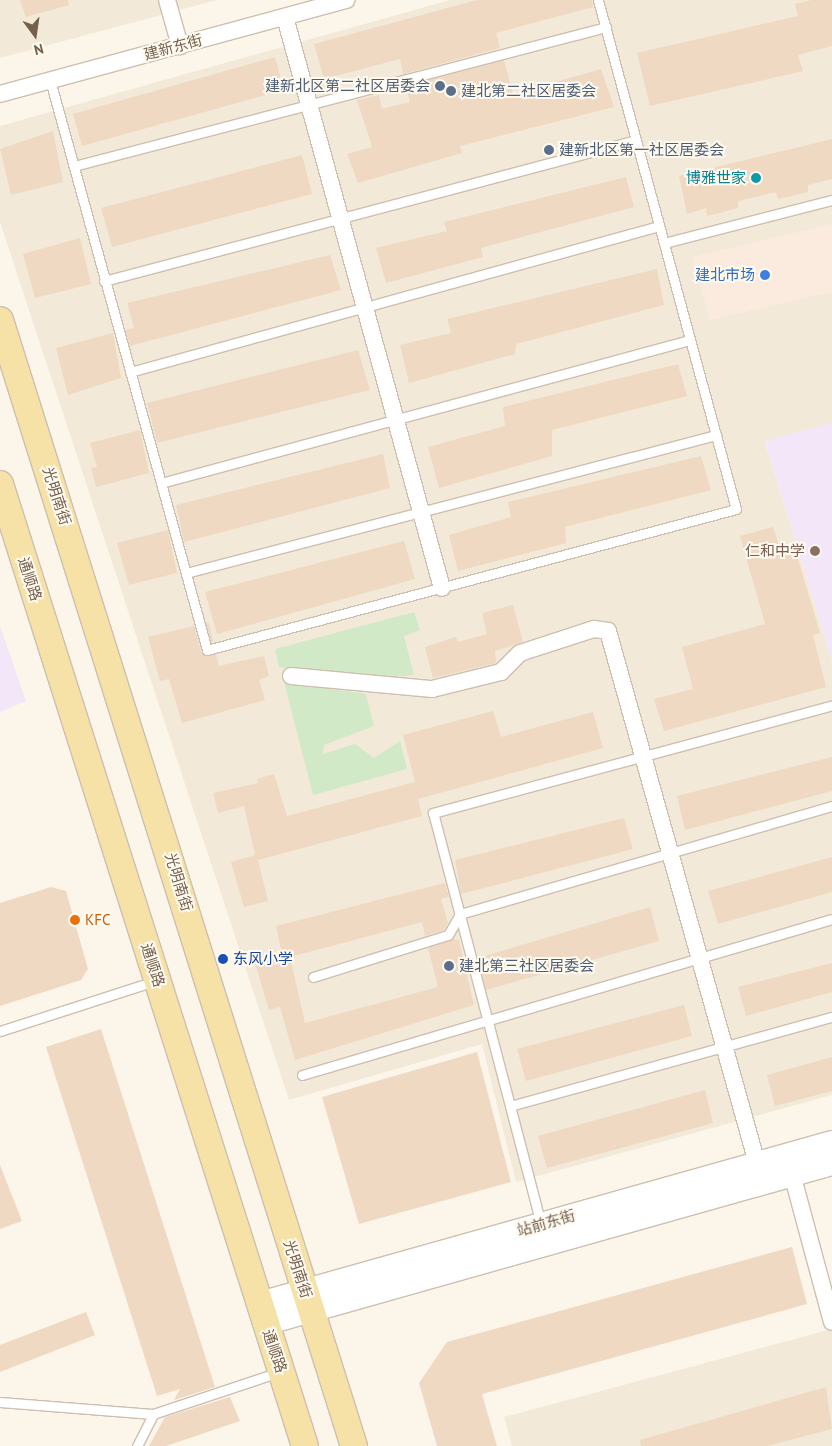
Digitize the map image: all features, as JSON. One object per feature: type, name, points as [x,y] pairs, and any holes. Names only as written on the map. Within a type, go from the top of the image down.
[{"type":"main road","name":"光明南街","points":[[0,320],[354,1446]]},
{"type":"main road","name":"通顺路","points":[[0,484],[305,1446]]},
{"type":"street","points":[[167,0],[180,46]]},
{"type":"street","name":"建新东街","points":[[0,94],[346,0]]},
{"type":"street","points":[[285,17],[340,219],[398,420],[442,588]]},
{"type":"street","points":[[291,676],[432,690],[501,672],[520,652],[594,629],[608,631],[760,1173]]},
{"type":"street","name":"站前东街","points":[[262,1313],[760,1173],[832,1143]]},
{"type":"street","name":"站前东街","points":[[760,1173],[792,1174],[832,1163]]},
{"type":"street","points":[[792,1174],[832,1322]]},
{"type":"lane","points":[[50,80],[207,650],[736,509],[598,0]]},
{"type":"lane","points":[[74,166],[309,102],[606,27]]},
{"type":"lane","points":[[104,281],[636,140]]},
{"type":"lane","points":[[664,243],[832,200]]},
{"type":"lane","points":[[130,372],[659,226]]},
{"type":"lane","points":[[161,483],[690,340]]},
{"type":"lane","points":[[186,573],[716,434]]},
{"type":"lane","points":[[543,1234],[433,813],[832,705]]},
{"type":"lane","points":[[313,977],[448,935],[460,914],[832,806]]},
{"type":"lane","points":[[302,1075],[832,918]]},
{"type":"lane","points":[[0,1031],[158,980]]},
{"type":"lane","points":[[510,1106],[832,1017]]},
{"type":"lane","points":[[0,1404],[153,1414],[282,1372]]},
{"type":"lane","points":[[137,1446],[153,1414]]},
{"type":"shaded area","points":[[0,0],[217,0],[0,58]]},
{"type":"shaded area","points":[[450,0],[832,0],[832,423],[765,442],[832,661],[832,1095],[516,1182],[482,1044],[289,1100],[0,222],[0,126]]},
{"type":"shaded area","name":"建北市场","points":[[832,224],[832,292],[710,320],[692,257]]},
{"type":"shaded area","name":"仁和中学","points":[[832,423],[832,661],[765,441]]},
{"type":"shaded area","points":[[0,626],[26,701],[0,712]]},
{"type":"shaded area","points":[[832,1329],[832,1446],[512,1446],[504,1417]]},
{"type":"green space","points":[[414,612],[420,630],[404,636],[414,675],[372,679],[279,667],[275,649]]},
{"type":"green space","points":[[284,682],[366,694],[374,726],[324,745],[323,754],[355,744],[374,758],[400,741],[407,769],[313,795]]},
{"type":"building","points":[[20,0],[68,0],[69,5],[26,17]]},
{"type":"building","points":[[477,0],[592,0],[593,7],[496,33],[500,48],[403,74],[400,59],[324,79],[314,44]]},
{"type":"building","points":[[811,0],[832,0],[832,46],[798,55],[803,71],[650,106],[637,53],[798,16],[795,4]]},
{"type":"building","points":[[275,57],[284,90],[82,146],[73,114]]},
{"type":"building","points":[[504,60],[513,94],[601,69],[614,107],[460,146],[462,153],[358,183],[347,154],[372,147],[357,100],[379,95],[382,109],[410,102],[406,86]]},
{"type":"building","points":[[53,131],[63,182],[11,195],[0,149]]},
{"type":"building","name":"博雅世家","points":[[832,139],[832,179],[808,185],[808,192],[778,199],[776,192],[738,201],[738,208],[707,216],[706,208],[687,214],[679,176]]},
{"type":"building","points":[[302,155],[312,194],[112,247],[101,208]]},
{"type":"building","points":[[626,177],[634,207],[481,248],[483,257],[386,283],[376,248],[447,231],[444,222]]},
{"type":"building","points":[[80,238],[91,284],[35,298],[23,254]]},
{"type":"building","points":[[330,255],[341,290],[130,346],[125,330],[134,328],[127,303]]},
{"type":"building","points":[[657,269],[664,305],[516,344],[515,354],[409,383],[400,345],[451,333],[447,319]]},
{"type":"building","points":[[113,333],[121,378],[68,395],[56,348]]},
{"type":"building","points":[[358,350],[370,390],[157,443],[147,403]]},
{"type":"building","points":[[678,364],[687,396],[552,430],[552,456],[439,488],[428,447],[505,426],[503,407]]},
{"type":"building","points":[[140,430],[149,473],[96,487],[91,468],[97,467],[90,443]]},
{"type":"building","points":[[383,454],[390,488],[184,542],[176,505]]},
{"type":"building","points":[[701,456],[711,490],[565,527],[566,543],[458,571],[449,535],[511,517],[508,502]]},
{"type":"building","points":[[773,527],[781,552],[795,549],[820,633],[813,635],[826,687],[664,731],[654,699],[693,689],[682,647],[765,624],[740,536]]},
{"type":"building","points":[[168,530],[177,573],[129,585],[117,543]]},
{"type":"building","points":[[404,541],[415,579],[217,634],[205,592]]},
{"type":"building","points":[[513,605],[523,642],[495,651],[496,663],[433,678],[425,647],[456,637],[458,642],[487,634],[482,613]]},
{"type":"building","points":[[206,623],[209,623],[213,642],[211,642]]},
{"type":"building","points":[[194,626],[202,654],[216,654],[219,666],[264,656],[269,676],[259,680],[265,700],[182,723],[169,679],[160,681],[148,637]]},
{"type":"building","points":[[493,711],[501,737],[593,712],[603,748],[418,799],[422,816],[258,860],[268,901],[244,907],[231,862],[255,855],[244,806],[218,813],[213,793],[258,783],[257,779],[274,774],[287,816],[415,782],[403,735]]},
{"type":"building","points":[[832,757],[832,791],[685,830],[677,796]]},
{"type":"building","points":[[624,818],[633,849],[461,894],[455,860]]},
{"type":"building","points":[[832,857],[832,892],[718,924],[708,891]]},
{"type":"building","points":[[445,883],[449,897],[441,899],[448,923],[444,930],[425,936],[422,922],[290,957],[305,1023],[438,987],[428,948],[453,939],[459,940],[474,1005],[295,1060],[280,1007],[269,1010],[255,963],[282,954],[276,926]]},
{"type":"building","points":[[51,887],[66,891],[88,969],[81,980],[0,1006],[0,903]]},
{"type":"building","points":[[650,907],[659,941],[486,990],[478,958]]},
{"type":"building","points":[[832,963],[832,992],[746,1016],[738,987]]},
{"type":"building","points":[[684,1005],[692,1036],[526,1081],[517,1049]]},
{"type":"building","points":[[101,1029],[215,1387],[174,1400],[180,1389],[157,1396],[46,1047]]},
{"type":"building","points":[[477,1052],[511,1182],[359,1224],[322,1097]]},
{"type":"building","points":[[832,1057],[832,1091],[775,1106],[767,1075]]},
{"type":"building","points":[[705,1090],[713,1123],[547,1168],[538,1136]]},
{"type":"building","points":[[0,1165],[22,1221],[0,1229]]},
{"type":"building","points":[[792,1247],[807,1304],[482,1394],[497,1446],[437,1446],[419,1383],[447,1342]]},
{"type":"building","points":[[86,1312],[95,1335],[0,1372],[0,1345]]},
{"type":"building","points":[[826,1387],[832,1429],[767,1446],[641,1446],[640,1440]]},
{"type":"building","points":[[230,1397],[240,1421],[166,1446],[149,1446],[165,1417]]},
{"type":"place","name":"建新北区第二社区居委会","points":[[440,86]]},
{"type":"place","name":"建北第二社区居委会","points":[[451,91]]},
{"type":"place","name":"建新北区第一社区居委会","points":[[549,150]]},
{"type":"place","name":"博雅世家","points":[[756,178]]},
{"type":"place","name":"建北市场","points":[[765,275]]},
{"type":"place","name":"仁和中学","points":[[815,551]]},
{"type":"place","name":"KFC","points":[[75,920]]},
{"type":"place","name":"东风小学","points":[[223,959]]},
{"type":"place","name":"建北第三社区居委会","points":[[449,966]]}]
